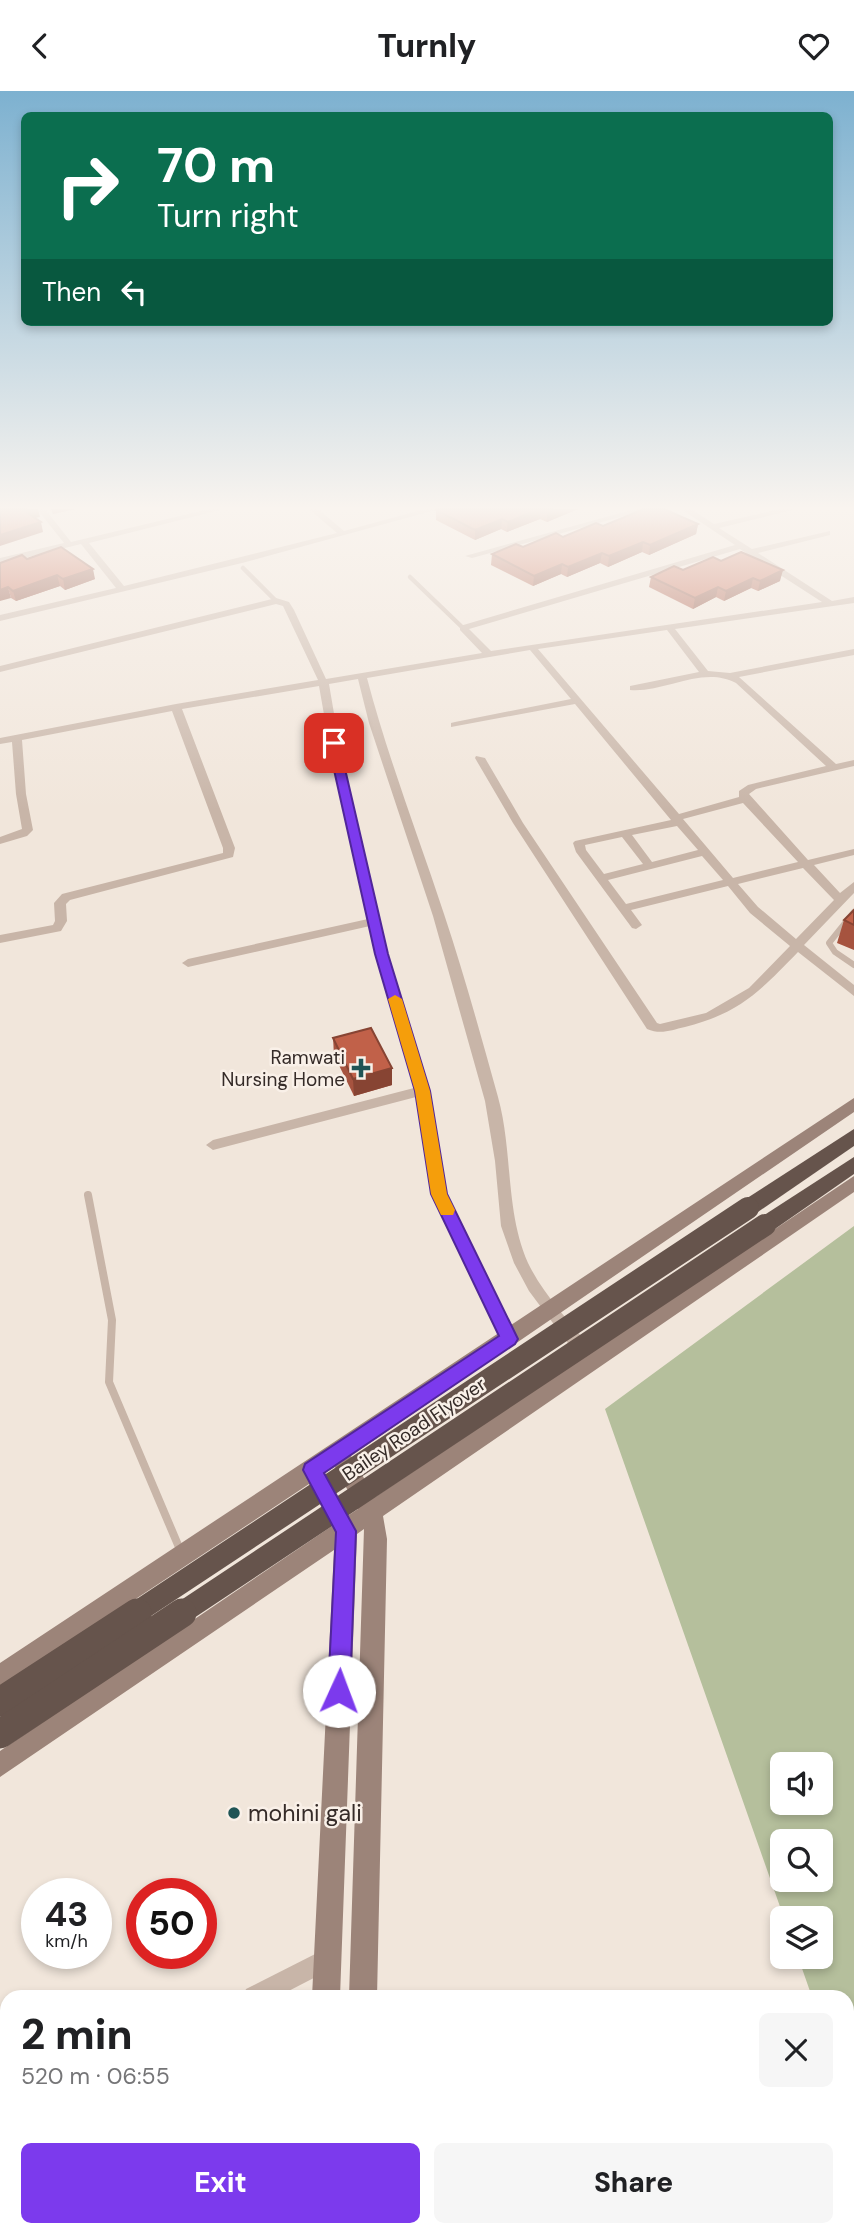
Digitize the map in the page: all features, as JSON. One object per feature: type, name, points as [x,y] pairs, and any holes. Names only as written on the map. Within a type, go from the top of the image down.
[{"type":"highway","name":"Bailey Road Flyover","points":[[0,1702],[290,1513],[854,1136]]},
{"type":"highway","name":"Bailey Road Flyover","points":[[0,1734],[854,1164]]},
{"type":"main road","points":[[0,1677],[509,1339],[854,1104]]},
{"type":"main road","points":[[0,1765],[854,1183]]},
{"type":"main road","points":[[434,1389],[478,1440]]},
{"type":"main road","points":[[338,1453],[372,1513],[377,1569],[363,1990]]},
{"type":"main road","points":[[312,1470],[346,1531],[326,1990]]},
{"type":"main road","points":[[183,1556],[214,1620]]},
{"type":"street","points":[[0,618],[37,609]]},
{"type":"street","points":[[0,669],[243,609]]},
{"type":"street","points":[[289,609],[324,684],[334,743],[382,954],[422,1091],[439,1194],[509,1339]]},
{"type":"street","points":[[489,654],[463,628],[531,609]]},
{"type":"street","points":[[0,741],[176,707],[324,684],[532,646],[795,609]]},
{"type":"street","points":[[669,627],[705,674]]},
{"type":"street","points":[[532,646],[754,910],[854,992]]},
{"type":"street","points":[[633,688],[705,674],[730,676],[854,652]]},
{"type":"street","points":[[730,676],[739,681],[833,768]]},
{"type":"street","points":[[362,677],[374,723],[439,916],[492,1101],[502,1161],[508,1226],[521,1263],[550,1311],[593,1362]]},
{"type":"street","points":[[455,725],[578,701]]},
{"type":"street","points":[[0,939],[57,928],[61,921],[60,903],[66,897],[229,855],[229,848],[176,707]]},
{"type":"street","points":[[0,841],[23,834],[28,829],[20,794],[17,738]]},
{"type":"street","points":[[480,758],[519,823],[652,1026],[659,1029],[710,1016],[753,991],[854,886]]},
{"type":"street","points":[[840,899],[745,799],[743,793],[747,789],[854,763]]},
{"type":"street","points":[[636,925],[580,850],[579,843],[677,820],[745,799]]},
{"type":"street","points":[[624,832],[650,866]]},
{"type":"street","points":[[601,878],[704,852]]},
{"type":"street","points":[[624,908],[854,852]]},
{"type":"street","points":[[188,963],[375,921]]},
{"type":"street","points":[[214,1145],[422,1091]]},
{"type":"street","points":[[267,1990],[327,1959]]},
{"type":"lane","points":[[443,609],[463,628]]},
{"type":"lane","points":[[854,912],[829,943],[835,952],[854,965]]},
{"type":"lane","points":[[88,1195],[112,1320],[109,1382],[183,1556]]},
{"type":"green space","points":[[854,1226],[854,1990],[810,1990],[802,1969],[833,1969],[833,1906],[780,1906],[775,1892],[833,1892],[833,1829],[770,1829],[770,1878],[605,1409]]},
{"type":"building","points":[[854,910],[854,925],[844,920]]},
{"type":"building","points":[[371,1028],[392,1068],[353,1079],[333,1038]]},
{"type":"slow traffic","points":[[395,999],[422,1091],[439,1194],[447,1210]]},
{"type":"place","name":"Ramwati Nursing Home","points":[[361,1068]]},
{"type":"place","name":"mohini gali","points":[[234,1813]]},
{"type":"route","points":[[334,743],[382,954],[422,1091],[439,1194],[509,1339],[312,1470],[346,1531],[339,1691]]}]
